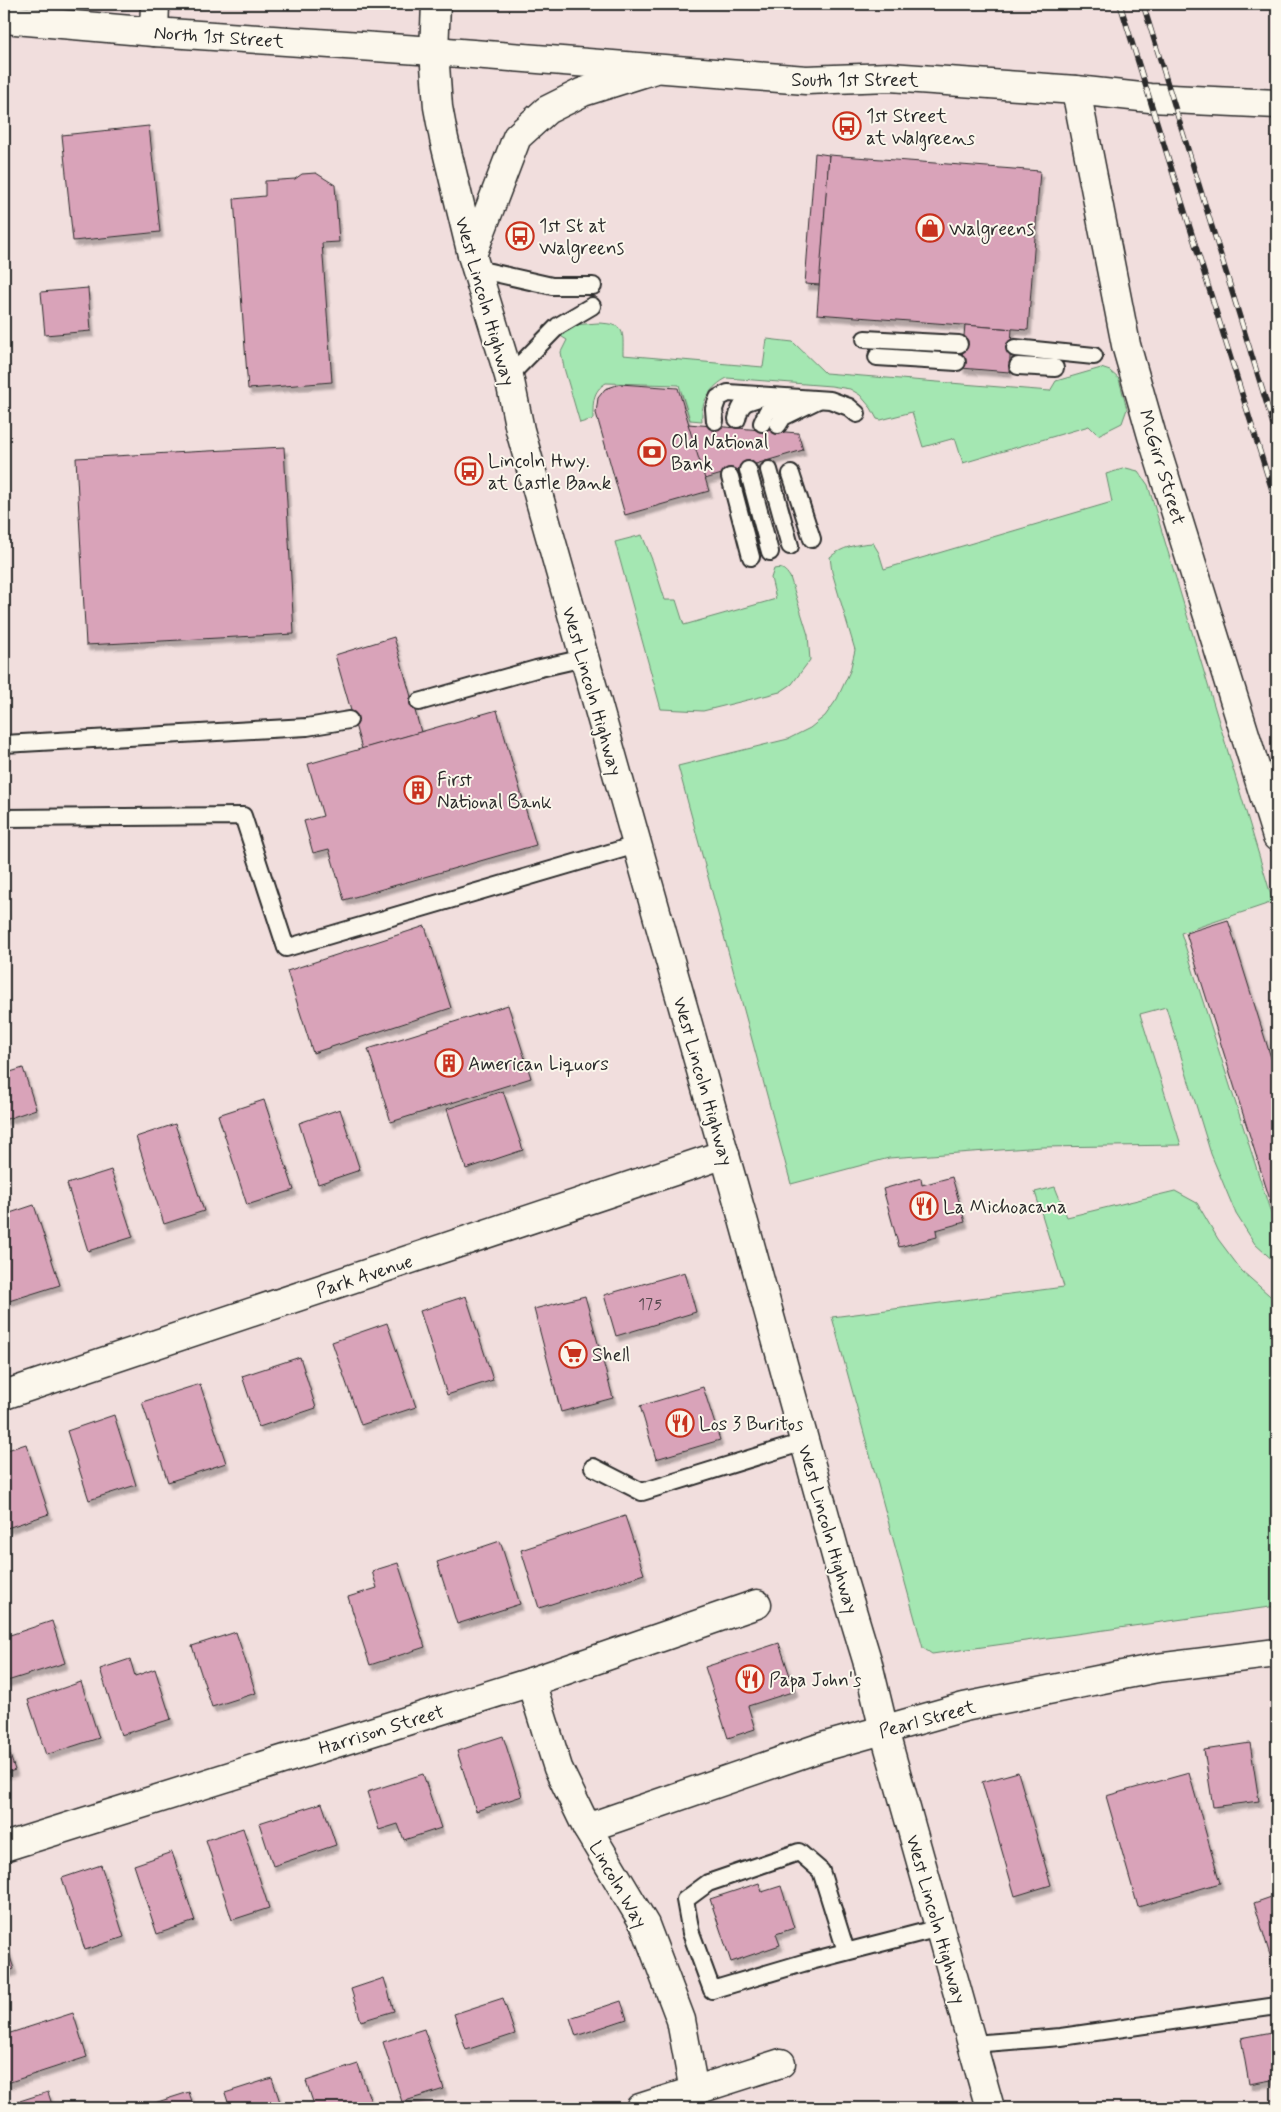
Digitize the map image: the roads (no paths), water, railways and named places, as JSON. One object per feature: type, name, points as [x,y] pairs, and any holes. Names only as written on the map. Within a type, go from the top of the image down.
[{"type":"street","points":[[154,32],[155,4]]},
{"type":"street","name":"West Lincoln Highway","points":[[436,4],[434,51],[438,108],[474,262],[509,376],[520,430],[867,1660],[884,1730],[990,2108]]},
{"type":"street","name":"North 1st Street","points":[[4,19],[154,32],[434,51]]},
{"type":"street","name":"South 1st Street","points":[[434,51],[806,80],[890,77],[1076,90],[1150,98],[1277,104]]},
{"type":"street","points":[[474,262],[517,137],[547,110],[583,92],[656,69]]},
{"type":"street","name":"McGirr Street","points":[[1076,90],[1126,345],[1152,436],[1277,837]]},
{"type":"street","name":"Park Avenue","points":[[4,1395],[725,1154]]},
{"type":"street","name":"Harrison Street","points":[[4,1847],[531,1682],[756,1604]]},
{"type":"street","name":"Pearl Street","points":[[587,1828],[819,1748],[964,1707],[1157,1668],[1277,1653]]},
{"type":"street","name":"Lincoln Way","points":[[531,1682],[558,1768],[587,1828],[645,1925],[681,2020],[696,2099]]},
{"type":"street","points":[[640,2108],[696,2099],[781,2063]]},
{"type":"lane","points":[[474,262],[552,286],[593,286]]},
{"type":"lane","points":[[509,376],[558,326],[592,306]]},
{"type":"lane","points":[[865,339],[959,344]]},
{"type":"lane","points":[[1015,348],[1094,356]]},
{"type":"lane","points":[[877,357],[957,362]]},
{"type":"lane","points":[[1018,366],[1055,368]]},
{"type":"lane","points":[[715,421],[714,409],[718,398],[728,393],[830,400],[849,407],[857,414]]},
{"type":"lane","points":[[737,419],[740,407],[744,403],[768,396]]},
{"type":"lane","points":[[794,398],[767,412],[770,424],[819,400]]},
{"type":"lane","points":[[748,470],[770,552]]},
{"type":"lane","points":[[770,470],[790,546]]},
{"type":"lane","points":[[791,474],[812,539]]},
{"type":"lane","points":[[730,477],[751,558]]},
{"type":"lane","points":[[419,702],[536,669],[584,658]]},
{"type":"lane","points":[[4,744],[307,727],[349,720]]},
{"type":"lane","points":[[4,818],[243,816],[286,948],[636,844]]},
{"type":"lane","points":[[593,1467],[642,1492],[804,1442]]},
{"type":"lane","points":[[846,1951],[821,1871],[799,1852],[708,1883],[685,1900],[691,1933],[712,1990],[846,1951],[940,1928]]},
{"type":"lane","points":[[972,2044],[1061,2037],[1277,2006]]},
{"type":"railway","points":[[1120,4],[1277,506]]},
{"type":"railway","points":[[1143,4],[1277,437]]},
{"type":"place","name":"1st Street at Walgreens","points":[[847,126]]},
{"type":"place","name":"Walgreens","points":[[930,228]]},
{"type":"place","name":"1st St at Walgreens","points":[[520,236]]},
{"type":"place","name":"Old National Bank","points":[[652,452]]},
{"type":"place","name":"Lincoln Hwy. at Castle Bank","points":[[469,471]]},
{"type":"place","name":"First National Bank","points":[[418,790]]},
{"type":"place","name":"American Liquors","points":[[449,1063]]},
{"type":"place","name":"La Michoacana","points":[[924,1206]]},
{"type":"place","name":"Shell","points":[[573,1354]]},
{"type":"place","name":"Los 3 Buritos","points":[[680,1423]]},
{"type":"place","name":"Papa John's","points":[[750,1679]]}]
